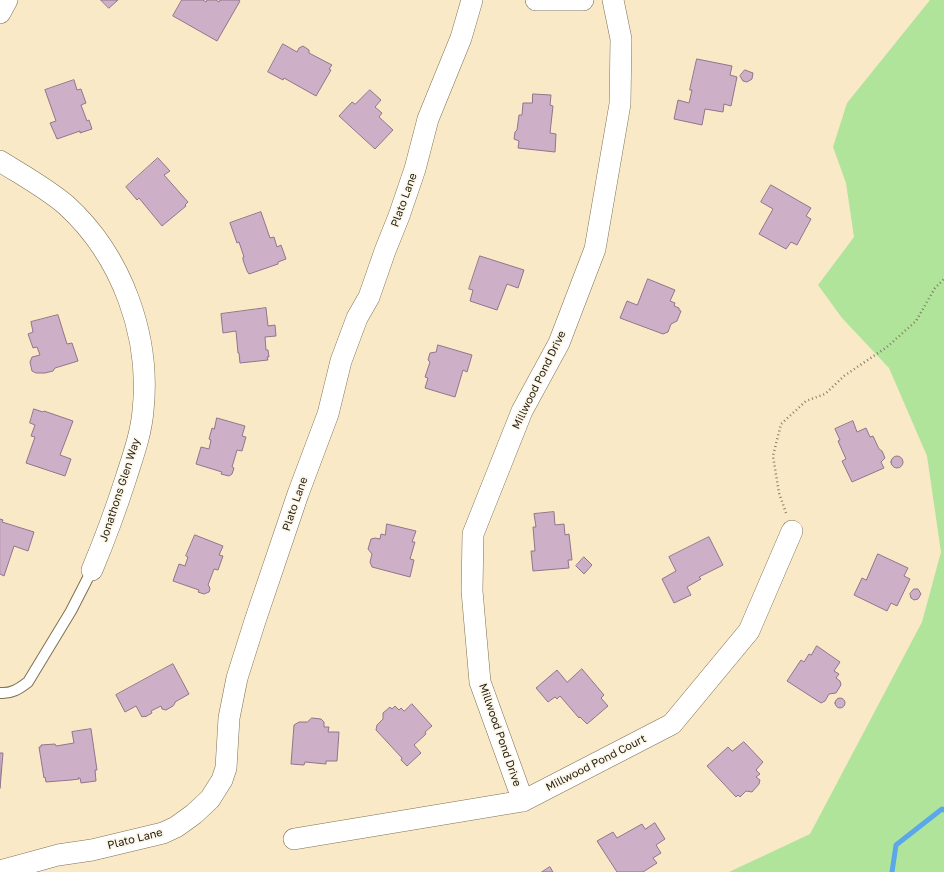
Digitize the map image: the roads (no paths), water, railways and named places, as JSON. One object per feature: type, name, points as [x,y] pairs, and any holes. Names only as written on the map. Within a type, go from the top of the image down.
[{"type":"street","points":[[0,13],[7,0]]},
{"type":"street","name":"Plato Lane","points":[[0,871],[58,855],[92,850],[163,833],[176,827],[194,814],[210,799],[222,780],[226,768],[230,711],[237,678],[254,621],[267,589],[298,494],[328,414],[341,361],[357,318],[368,297],[385,250],[400,216],[415,169],[428,119],[461,38],[472,0]]},
{"type":"street","points":[[536,0],[582,0]]},
{"type":"street","name":"Millwood Pond Drive","points":[[523,801],[480,682],[472,591],[473,534],[522,411],[559,342],[595,249],[620,104],[621,39],[613,0]]},
{"type":"street","name":"Jonathons Glen Way","points":[[0,161],[35,183],[65,205],[87,227],[104,250],[120,279],[133,311],[141,345],[144,391],[143,411],[138,442],[110,525],[92,570]]},
{"type":"street","name":"Millwood Pond Court","points":[[294,839],[523,801],[672,724],[749,631],[792,531]]},
{"type":"lane","name":"Jonathons Glen Way","points":[[0,692],[6,693],[19,690],[28,682],[71,611],[92,570]]},
{"type":"waterway","points":[[892,872],[896,845],[942,809],[944,810]]}]
